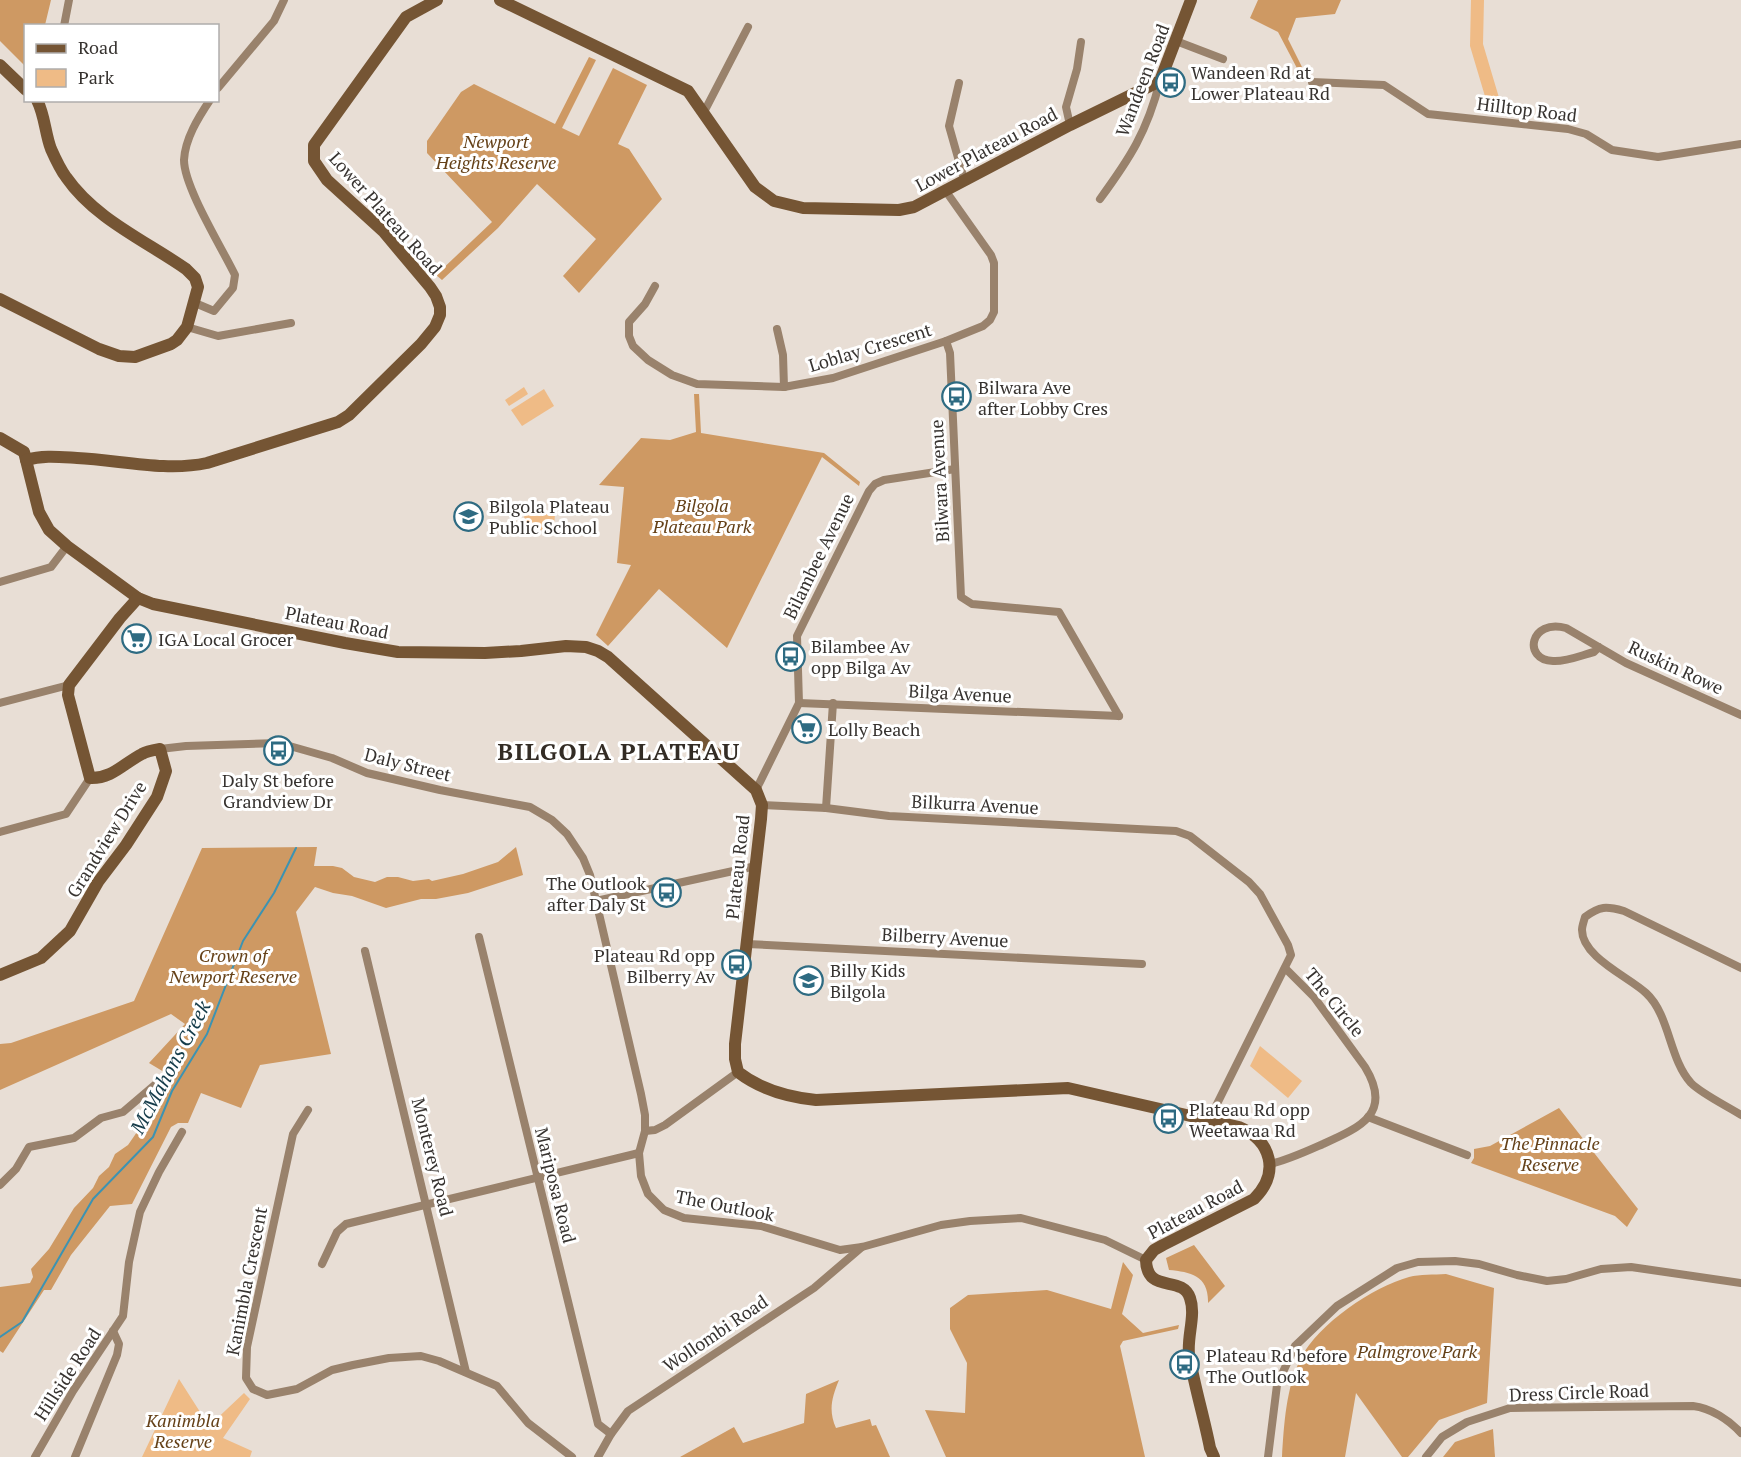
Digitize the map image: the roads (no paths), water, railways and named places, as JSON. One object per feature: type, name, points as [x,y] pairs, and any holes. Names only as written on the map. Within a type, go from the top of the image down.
[{"type":"street","points":[[64,24],[69,0]]},
{"type":"street","points":[[219,87],[274,21],[284,0]]},
{"type":"street","name":"Lower Plateau Road","points":[[27,460],[39,456],[61,457],[186,468],[207,463],[338,422],[349,415],[421,344],[435,327],[440,315],[436,296],[383,231],[327,180],[314,161],[314,145],[406,17],[437,0]]},
{"type":"street","name":"Lower Plateau Road","points":[[500,0],[519,5],[688,91],[755,188],[774,201],[803,208],[899,210],[914,207],[964,179],[1160,81]]},
{"type":"street","name":"Wandeen Road","points":[[1100,199],[1140,140],[1151,116],[1160,81],[1191,0]]},
{"type":"street","points":[[704,112],[748,27]]},
{"type":"street","points":[[1176,40],[1223,59]]},
{"type":"street","points":[[1070,125],[1066,106],[1077,69],[1081,42]]},
{"type":"street","points":[[0,65],[24,88]]},
{"type":"street","name":"Hilltop Road","points":[[1312,82],[1384,85],[1428,114],[1568,129],[1586,134],[1612,150],[1658,157],[1741,144]]},
{"type":"street","points":[[959,83],[949,126],[964,179]]},
{"type":"street","points":[[0,299],[62,332],[119,356],[135,357],[177,340],[187,327],[195,303],[198,287],[195,278],[186,269],[117,224],[85,199],[66,177],[50,148],[46,123],[38,102]]},
{"type":"street","points":[[195,303],[214,311],[233,288],[234,274],[189,183],[184,160],[190,135],[209,102]]},
{"type":"street","points":[[945,190],[991,255],[994,263],[994,312],[990,320],[983,326],[946,341]]},
{"type":"street","name":"Loblay Crescent","points":[[655,286],[645,304],[630,322],[629,336],[633,346],[648,360],[672,375],[697,384],[784,387],[833,378],[946,341]]},
{"type":"street","points":[[187,327],[218,336],[291,323]]},
{"type":"street","points":[[777,329],[783,355],[784,387]]},
{"type":"street","name":"Bilwara Avenue","points":[[946,341],[950,353],[961,597],[972,604],[1059,612],[1119,716]]},
{"type":"street","points":[[0,438],[20,448],[27,460]]},
{"type":"street","name":"Plateau Road","points":[[27,460],[39,512],[49,530],[138,598],[153,604],[345,644],[398,652],[485,653],[566,646],[592,649],[608,657],[756,790],[762,805],[735,1044],[738,1072]]},
{"type":"street","name":"Bilambee Avenue","points":[[800,703],[796,636],[868,491],[875,484],[884,480],[955,470]]},
{"type":"street","points":[[0,582],[51,567],[67,546]]},
{"type":"street","points":[[0,832],[66,814],[90,778],[68,695],[69,685],[138,598]]},
{"type":"street","name":"Ruskin Rowe","points":[[1599,647],[1594,652],[1554,662],[1541,657],[1534,647],[1534,641],[1539,631],[1555,626],[1566,628],[1599,647],[1626,663],[1741,715]]},
{"type":"street","points":[[0,703],[69,685]]},
{"type":"street","points":[[756,790],[800,703]]},
{"type":"street","name":"Bilga Avenue","points":[[800,703],[1119,716]]},
{"type":"street","points":[[826,808],[833,703]]},
{"type":"street","name":"Daly Street","points":[[160,749],[279,742],[332,758],[367,773],[530,807],[552,820],[567,834],[583,858],[596,901]]},
{"type":"street","name":"Grandview Drive","points":[[0,975],[41,958],[70,931],[98,882],[126,845],[157,797],[166,771],[160,749],[143,753],[111,774],[100,778],[90,778]]},
{"type":"street","name":"Bilkurra Avenue","points":[[762,805],[826,808],[889,816],[1176,831],[1187,835]]},
{"type":"street","name":"The Circle","points":[[1187,835],[1249,882],[1260,894],[1290,951],[1291,955],[1286,968],[1314,997],[1373,1079],[1377,1094],[1375,1108],[1368,1117]]},
{"type":"street","points":[[596,901],[756,866]]},
{"type":"street","name":"The Outlook","points":[[596,901],[641,1094],[645,1131],[639,1154],[641,1176],[648,1194],[664,1210],[684,1218],[761,1226],[840,1250],[862,1247],[941,1225],[1021,1218],[1105,1240],[1146,1260]]},
{"type":"street","points":[[1741,968],[1624,911],[1597,908],[1585,917],[1582,932],[1589,949],[1647,994],[1662,1018],[1684,1073],[1690,1082],[1741,1115]]},
{"type":"street","name":"Mariposa Road","points":[[479,937],[598,1424],[611,1434]]},
{"type":"street","name":"Bilberry Avenue","points":[[747,944],[1142,964]]},
{"type":"street","name":"Monterey Road","points":[[365,951],[428,1204],[466,1372]]},
{"type":"street","points":[[1209,1120],[1286,968]]},
{"type":"street","points":[[645,1131],[655,1130],[665,1125],[738,1072],[759,1086],[805,1099],[1068,1088],[1248,1131],[1260,1141],[1270,1164],[1285,1161],[1349,1132],[1362,1125],[1368,1117],[1467,1155]]},
{"type":"street","points":[[0,1185],[16,1169],[29,1147],[74,1138],[102,1118],[123,1112],[157,1083]]},
{"type":"street","name":"Kanimbla Crescent","points":[[308,1110],[293,1134],[247,1347],[246,1378],[253,1389],[267,1395],[297,1389],[332,1370],[389,1358],[421,1356],[497,1386],[528,1423],[572,1457]]},
{"type":"street","points":[[112,1331],[123,1316],[129,1262],[140,1212],[182,1132]]},
{"type":"street","points":[[322,1264],[337,1232],[346,1224],[639,1154]]},
{"type":"street","name":"Plateau Road","points":[[1214,1457],[1210,1448],[1189,1352],[1188,1336],[1192,1302],[1189,1294],[1181,1287],[1154,1279],[1149,1274],[1146,1260],[1154,1250],[1162,1245],[1254,1199],[1264,1190],[1270,1164]]},
{"type":"street","name":"Wollombi Road","points":[[598,1457],[628,1411],[814,1288],[862,1247]]},
{"type":"street","points":[[1268,1457],[1277,1385],[1296,1346],[1336,1306],[1397,1268],[1418,1262],[1455,1261],[1479,1264],[1547,1281],[1566,1280],[1601,1269],[1631,1268],[1741,1283]]},
{"type":"street","name":"Hillside Road","points":[[35,1457],[73,1390],[112,1331],[119,1344],[117,1355],[75,1457]]},
{"type":"street","name":"Dress Circle Road","points":[[1426,1457],[1442,1437],[1467,1422],[1510,1408],[1693,1406],[1709,1410],[1741,1433]]},
{"type":"waterway","name":"McMahons Creek","points":[[0,1337],[22,1322],[93,1199],[153,1137],[172,1091],[207,1034],[243,941],[274,893],[296,848]]},
{"type":"place","name":"Wandeen Rd at Lower Plateau Rd","points":[[1170,82]]},
{"type":"place","name":"Bilwara Ave after Lobby Cres","points":[[957,397]]},
{"type":"place","name":"Bilgola Plateau Public School","points":[[468,516]]},
{"type":"place","name":"IGA Local Grocer","points":[[137,639]]},
{"type":"place","name":"Bilambee Av opp Bilga Av","points":[[790,656]]},
{"type":"place","name":"Lolly Beach","points":[[807,729]]},
{"type":"place","name":"Daly St before Grandview Dr","points":[[278,751]]},
{"type":"place","name":"The Outlook after Daly St","points":[[667,893]]},
{"type":"place","name":"Plateau Rd opp Bilberry Av","points":[[736,965]]},
{"type":"place","name":"Billy Kids Bilgola","points":[[809,980]]},
{"type":"place","name":"Plateau Rd opp Weetawaa Rd","points":[[1168,1119]]},
{"type":"place","name":"Plateau Rd before The Outlook","points":[[1185,1365]]},
{"type":"district","name":"BILGOLA PLATEAU","points":[[619,751]]},
{"type":"park label","name":"Newport Heights Reserve","points":[[496,151]]},
{"type":"park label","name":"Bilgola Plateau Park","points":[[702,515]]},
{"type":"park label","name":"Crown of Newport Reserve","points":[[233,965]]},
{"type":"park label","name":"The Pinnacle Reserve","points":[[1550,1153]]},
{"type":"park label","name":"Palmgrove Park","points":[[1417,1351]]},
{"type":"park label","name":"Kanimbla Reserve","points":[[183,1430]]}]
